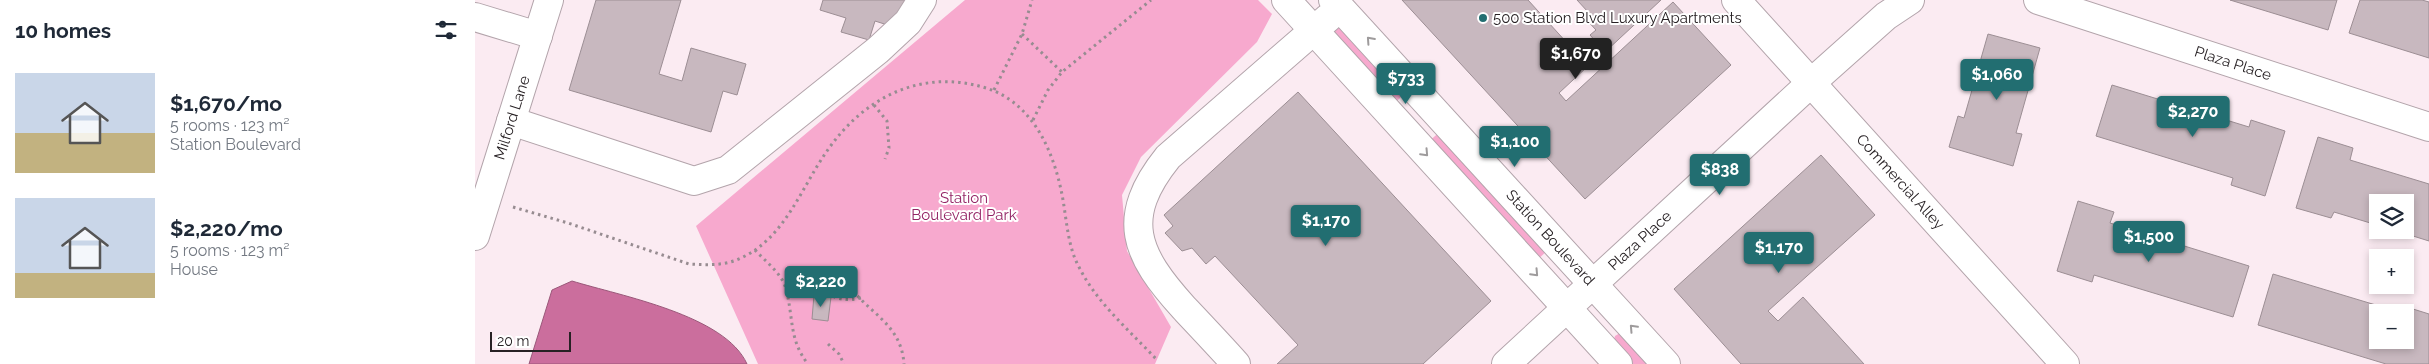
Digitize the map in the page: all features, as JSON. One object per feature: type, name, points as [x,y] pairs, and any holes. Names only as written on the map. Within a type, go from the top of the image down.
[{"type":"street","name":"Milford Lane","points":[[475,236],[549,0]]},
{"type":"street","points":[[511,120],[694,180],[728,170],[878,50],[908,22],[922,0]]},
{"type":"street","points":[[1287,0],[1406,133],[1619,364]]},
{"type":"street","name":"Commercial Alley","points":[[1736,0],[2065,364]]},
{"type":"street","name":"Plaza Place","points":[[1507,364],[1812,82],[1886,16],[1910,0]]},
{"type":"street","name":"Plaza Place","points":[[2038,0],[2429,128]]},
{"type":"street","points":[[1236,364],[1162,284],[1149,265],[1141,246],[1138,224],[1141,204],[1152,177],[1169,157],[1314,31],[1337,3]]},
{"type":"street","name":"Station Boulevard","points":[[1337,3],[1666,364]]},
{"type":"street","points":[[475,17],[537,36]]},
{"type":"street","points":[[1406,133],[1433,110]]},
{"type":"path","points":[[994,90],[1022,34],[1032,0]]},
{"type":"path","points":[[1033,120],[1048,90],[1062,72],[1151,0]]},
{"type":"path","points":[[1022,34],[1062,72]]},
{"type":"path","points":[[508,206],[568,223],[689,264],[729,263],[755,250],[774,234],[790,213],[827,150],[847,125],[873,105],[893,92],[914,84],[935,81],[973,84],[994,90],[1011,100],[1033,120],[1055,167],[1070,243],[1079,269],[1097,295],[1158,361]]},
{"type":"path","points":[[873,105],[887,121],[889,148],[885,159]]},
{"type":"path","points":[[755,250],[777,272],[785,286],[794,342],[808,364]]},
{"type":"path","points":[[861,298],[847,301],[837,299],[826,293],[827,282],[834,275],[845,277],[854,293],[861,298],[894,332],[903,351],[904,364]]},
{"type":"path","points":[[828,344],[839,354],[844,364]]},
{"type":"green space","name":"Station Boulevard Park","points":[[965,0],[1258,0],[1272,14],[1257,42],[1141,157],[1122,195],[1127,251],[1171,327],[1155,364],[758,364],[696,226]]},
{"type":"green space","points":[[1337,24],[1406,92],[1393,105],[1330,30]]},
{"type":"green space","points":[[1441,131],[1548,250],[1536,261],[1428,142]]},
{"type":"green space","points":[[1620,333],[1654,364],[1630,364],[1613,342],[1615,336]]},
{"type":"shaded area","points":[[572,281],[643,301],[695,320],[717,332],[735,347],[747,364],[529,364],[552,290]]},
{"type":"building","points":[[596,0],[681,0],[659,74],[682,81],[691,48],[746,64],[737,95],[723,91],[711,132],[569,90]]},
{"type":"building","points":[[823,0],[905,0],[897,28],[875,21],[869,40],[841,32],[846,18],[820,10]]},
{"type":"building","points":[[1402,0],[1528,0],[1588,66],[1559,93],[1566,101],[1673,2],[1731,65],[1585,199]]},
{"type":"building","points":[[1577,0],[1661,0],[1605,52],[1590,35],[1596,30],[1583,16],[1588,12]]},
{"type":"building","points":[[2230,0],[2337,0],[2328,30]]},
{"type":"building","points":[[2360,0],[2422,0],[2429,2],[2429,58],[2349,33]]},
{"type":"building","points":[[1988,34],[2040,48],[2016,133],[2022,134],[2013,166],[1949,147],[1958,116],[1964,118]]},
{"type":"building","points":[[2112,85],[2249,127],[2251,120],[2285,131],[2265,196],[2231,185],[2233,178],[2096,136]]},
{"type":"building","points":[[1298,92],[1491,301],[1423,364],[1277,364],[1298,345],[1215,256],[1206,264],[1192,248],[1182,251],[1165,233],[1173,226],[1164,215]]},
{"type":"building","points":[[2318,137],[2353,148],[2350,160],[2429,184],[2429,241],[2414,236],[2414,194],[2369,194],[2369,223],[2334,212],[2331,218],[2296,208]]},
{"type":"building","points":[[1821,155],[1875,215],[1768,311],[1778,321],[1803,297],[1864,364],[1741,364],[1674,289]]},
{"type":"building","points":[[2078,201],[2114,212],[2110,223],[2249,266],[2233,317],[2094,275],[2092,282],[2057,271]]},
{"type":"building","points":[[2273,274],[2372,304],[2369,304],[2369,349],[2414,349],[2414,309],[2429,314],[2429,364],[2386,364],[2258,325]]},
{"type":"building","points":[[814,295],[831,297],[828,321],[812,319]]},
{"type":"place","name":"500 Station Blvd Luxury Apartments","points":[[1483,18]]}]
